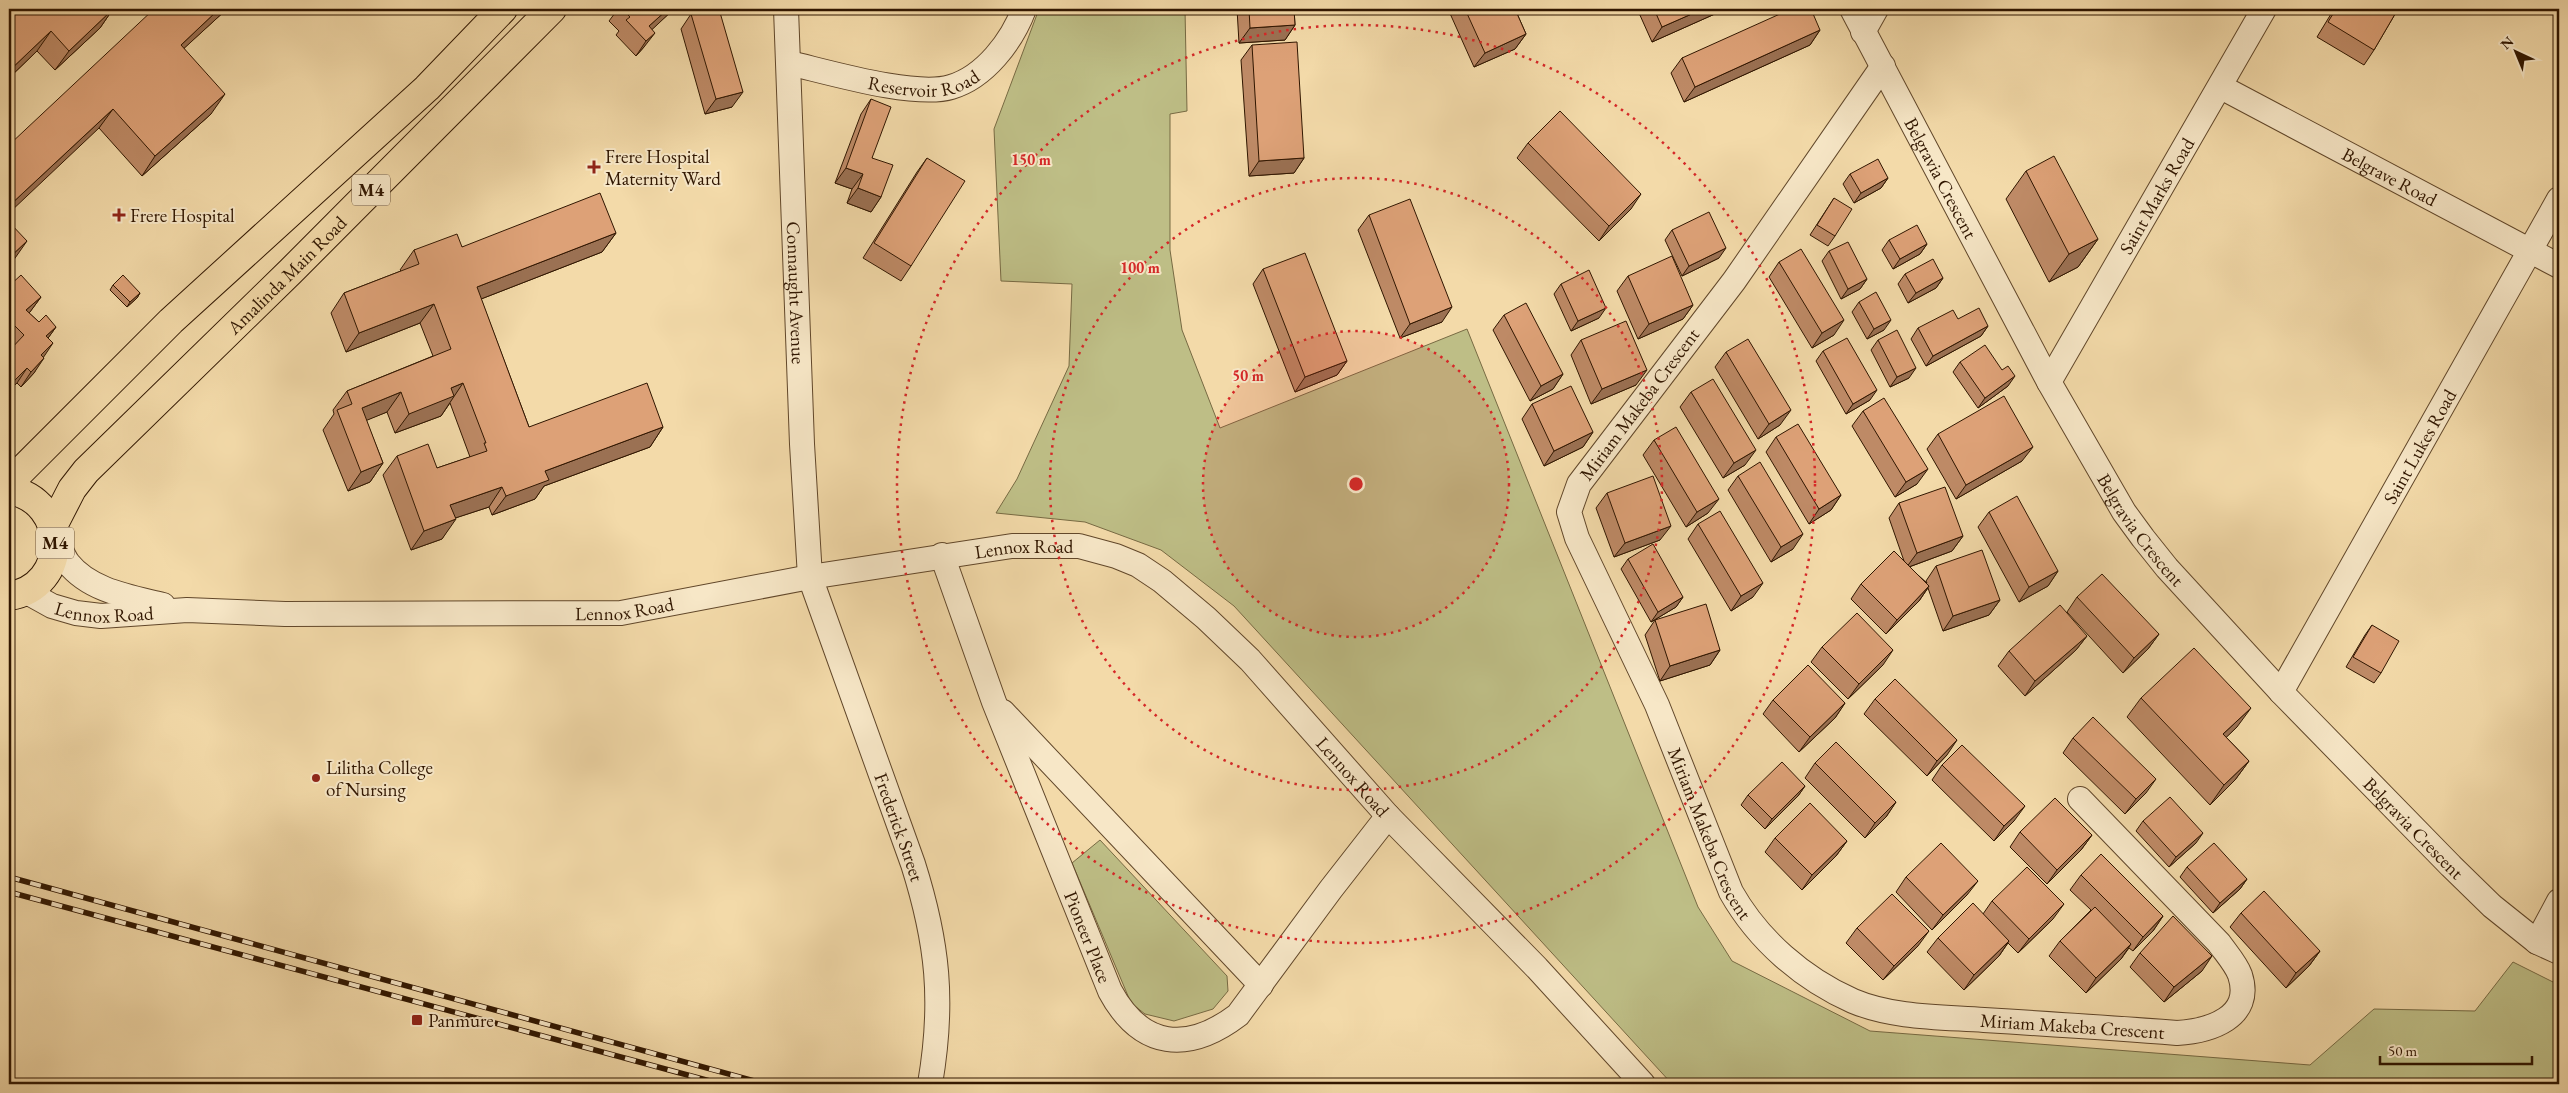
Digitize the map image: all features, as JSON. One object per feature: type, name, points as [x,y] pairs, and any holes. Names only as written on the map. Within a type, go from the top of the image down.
[{"type":"main road","name":"Amalinda Main Road","points":[[9,483],[171,321],[427,88],[503,9]]},
{"type":"main road","name":"Amalinda Main Road","points":[[17,594],[38,582],[48,570],[54,555],[54,532],[72,489],[86,470],[291,271],[552,9]]},
{"type":"main road","name":"M4","points":[[9,490],[19,492],[34,499],[46,511],[54,532]]},
{"type":"street","name":"Connaught Avenue","points":[[786,9],[802,444],[810,577]]},
{"type":"street","name":"Reservoir Road","points":[[789,63],[902,88],[928,90],[951,87],[974,75],[1004,47],[1024,9]]},
{"type":"street","name":"Belgravia Crescent","points":[[1852,9],[2049,382],[2124,512],[2143,538],[2167,568],[2281,692],[2451,866],[2492,906],[2537,942],[2559,952]]},
{"type":"street","points":[[1863,32],[1876,9]]},
{"type":"street","name":"Saint Marks Road","points":[[2049,382],[2264,9]]},
{"type":"street","name":"Miriam Makeba Crescent","points":[[1883,66],[1734,281],[1578,484],[1570,512],[1577,538],[1657,705],[1731,892],[1744,914],[1771,946],[1825,986],[1854,1001],[1880,1010],[1925,1016],[2177,1033],[2198,1031],[2215,1026],[2230,1018],[2240,1003],[2243,990],[2240,975],[2232,960],[2219,943],[2080,799]]},
{"type":"street","name":"Belgrave Road","points":[[2221,86],[2559,266]]},
{"type":"street","name":"Saint Lukes Road","points":[[2281,692],[2559,199]]},
{"type":"street","name":"Lennox Road","points":[[54,532],[68,562],[83,577],[101,587],[131,597],[187,610]]},
{"type":"street","name":"Lennox Road","points":[[17,594],[52,606],[101,616],[187,610],[285,614],[621,613],[810,577],[942,555],[1012,546],[1080,546],[1116,556],[1138,565],[1184,599],[1250,660],[1388,816],[1537,968],[1644,1084]]},
{"type":"street","name":"Pioneer Place","points":[[942,555],[994,702],[1110,991],[1129,1020],[1146,1032],[1164,1039],[1185,1041],[1204,1036],[1222,1028],[1238,1015],[1331,889],[1388,816]]},
{"type":"street","name":"Frederick Street","points":[[810,577],[913,864],[928,911],[935,951],[939,1013],[937,1042],[930,1084]]},
{"type":"street","name":"Pioneer Place","points":[[994,702],[1261,985]]},
{"type":"street","points":[[2537,942],[2559,902]]},
{"type":"green space","points":[[1039,9],[1185,9],[1187,111],[1170,114],[1170,250],[1182,330],[1220,428],[1467,329],[1698,907],[1732,961],[1870,1031],[2310,1065],[2374,1009],[2475,1011],[2513,962],[2559,985],[2559,1084],[1672,1084],[1234,606],[1161,550],[1085,522],[996,513],[1017,479],[1069,366],[1072,284],[1001,281],[994,129]]},
{"type":"green space","points":[[1100,840],[1227,976],[1228,991],[1213,1009],[1174,1021],[1145,1014],[1131,1003],[1072,863]]},
{"type":"building","points":[[17,9],[113,9],[69,51],[51,31],[9,71],[9,17]]},
{"type":"building","points":[[154,9],[219,9],[181,45],[225,94],[155,156],[113,109],[9,206],[9,145]]},
{"type":"building","points":[[622,9],[668,9],[649,26],[655,33],[646,41],[626,20],[630,17]]},
{"type":"building","points":[[710,9],[719,9],[743,92],[716,99],[691,14]]},
{"type":"building","points":[[1249,9],[1294,9],[1295,25],[1250,28]]},
{"type":"building","points":[[1465,9],[1515,9],[1526,34],[1485,53]]},
{"type":"building","points":[[1654,9],[1703,9],[1662,27]]},
{"type":"building","points":[[1791,9],[1811,9],[1820,30],[1695,87],[1682,58]]},
{"type":"building","points":[[2336,9],[2398,9],[2374,50],[2328,22]]},
{"type":"building","points":[[1297,42],[1304,158],[1259,161],[1252,45]]},
{"type":"building","points":[[871,99],[891,107],[872,158],[893,165],[881,197],[858,188],[863,174],[846,168]]},
{"type":"building","points":[[1560,111],[1641,194],[1609,226],[1528,143]]},
{"type":"building","points":[[2054,156],[2098,239],[2069,254],[2026,171]]},
{"type":"building","points":[[927,158],[965,181],[911,266],[874,243]]},
{"type":"building","points":[[1878,159],[1888,178],[1861,193],[1850,174]]},
{"type":"building","points":[[600,193],[616,233],[477,287],[529,427],[647,383],[663,427],[545,471],[549,480],[506,496],[502,487],[450,505],[456,519],[424,531],[397,456],[428,444],[437,468],[487,451],[484,443],[486,443],[463,383],[451,388],[454,396],[409,414],[401,392],[362,408],[383,463],[361,472],[337,410],[352,404],[347,391],[451,349],[434,304],[359,333],[344,293],[419,264],[414,250],[457,234],[462,247]]},
{"type":"building","points":[[1834,198],[1852,209],[1835,236],[1817,225]]},
{"type":"building","points":[[1410,199],[1452,307],[1410,324],[1369,215]]},
{"type":"building","points":[[1709,212],[1726,248],[1689,266],[1672,230]]},
{"type":"building","points":[[9,222],[27,241],[9,258]]},
{"type":"building","points":[[1917,225],[1927,244],[1900,259],[1889,240]]},
{"type":"building","points":[[1848,242],[1867,279],[1848,289],[1829,251]]},
{"type":"building","points":[[1801,249],[1844,320],[1822,333],[1779,262]]},
{"type":"building","points":[[1305,253],[1347,361],[1305,377],[1263,269]]},
{"type":"building","points":[[1672,256],[1693,305],[1649,324],[1628,276]]},
{"type":"building","points":[[1933,259],[1943,278],[1916,293],[1905,274]]},
{"type":"building","points":[[1589,270],[1606,308],[1578,321],[1561,284]]},
{"type":"building","points":[[21,275],[41,297],[26,310],[39,322],[46,315],[56,327],[46,336],[53,343],[41,355],[44,358],[31,372],[27,368],[15,380],[9,373],[9,351],[24,335],[12,323],[9,325],[9,286]]},
{"type":"building","points":[[123,275],[140,293],[130,302],[113,285]]},
{"type":"building","points":[[1876,292],[1891,320],[1874,329],[1859,302]]},
{"type":"building","points":[[1526,303],[1563,374],[1541,386],[1504,315]]},
{"type":"building","points":[[1979,308],[1988,326],[1933,356],[1918,328],[1953,310],[1958,319]]},
{"type":"building","points":[[1626,321],[1647,370],[1602,389],[1581,340]]},
{"type":"building","points":[[1897,330],[1916,368],[1897,377],[1878,340]]},
{"type":"building","points":[[1847,338],[1877,390],[1853,404],[1823,351]]},
{"type":"building","points":[[1748,339],[1791,410],[1769,424],[1726,352]]},
{"type":"building","points":[[1985,345],[2002,370],[2008,366],[2015,376],[1985,398],[1960,362]]},
{"type":"building","points":[[1713,379],[1756,450],[1734,463],[1691,392]]},
{"type":"building","points":[[1571,386],[1593,432],[1554,451],[1532,404]]},
{"type":"building","points":[[2004,396],[2033,447],[1966,485],[1938,434]]},
{"type":"building","points":[[1884,398],[1928,469],[1906,482],[1863,411]]},
{"type":"building","points":[[1798,424],[1841,495],[1819,509],[1776,437]]},
{"type":"building","points":[[1676,427],[1719,499],[1697,512],[1654,440]]},
{"type":"building","points":[[1760,462],[1803,534],[1781,547],[1738,476]]},
{"type":"building","points":[[1653,476],[1671,526],[1625,543],[1607,493]]},
{"type":"building","points":[[1945,487],[1963,536],[1917,553],[1899,503]]},
{"type":"building","points":[[2017,496],[2058,571],[2029,587],[1989,512]]},
{"type":"building","points":[[1720,511],[1763,583],[1741,596],[1698,524]]},
{"type":"building","points":[[1653,544],[1683,597],[1658,612],[1628,559]]},
{"type":"building","points":[[1982,550],[2000,600],[1953,616],[1936,566]]},
{"type":"building","points":[[1894,551],[1929,586],[1897,620],[1861,584]]},
{"type":"building","points":[[2102,574],[2159,634],[2134,658],[2077,597]]},
{"type":"building","points":[[1706,604],[1720,650],[1670,666],[1655,620]]},
{"type":"building","points":[[2060,605],[2087,636],[2035,681],[2009,651]]},
{"type":"building","points":[[1857,613],[1893,650],[1859,684],[1822,647]]},
{"type":"building","points":[[2372,625],[2399,641],[2381,673],[2353,657]]},
{"type":"building","points":[[2194,648],[2251,708],[2223,734],[2249,761],[2224,785],[2141,698]]},
{"type":"building","points":[[1808,665],[1845,703],[1810,737],[1773,700]]},
{"type":"building","points":[[1895,679],[1957,740],[1937,761],[1875,699]]},
{"type":"building","points":[[2093,717],[2156,779],[2136,799],[2073,738]]},
{"type":"building","points":[[1836,742],[1896,802],[1875,823],[1815,763]]},
{"type":"building","points":[[1962,745],[2025,806],[2004,826],[1942,765]]},
{"type":"building","points":[[1782,762],[1805,786],[1772,819],[1748,795]]},
{"type":"building","points":[[2170,797],[2203,833],[2176,857],[2143,821]]},
{"type":"building","points":[[2055,798],[2092,835],[2057,870],[2020,832]]},
{"type":"building","points":[[1810,803],[1847,841],[1812,875],[1775,838]]},
{"type":"building","points":[[1941,843],[1978,881],[1943,915],[1906,877]]},
{"type":"building","points":[[2214,843],[2247,879],[2220,903],[2187,867]]},
{"type":"building","points":[[2101,854],[2163,916],[2143,937],[2081,875]]},
{"type":"building","points":[[2027,867],[2064,904],[2029,939],[1992,901]]},
{"type":"building","points":[[2264,891],[2320,951],[2296,973],[2241,913]]},
{"type":"building","points":[[1892,894],[1929,931],[1894,966],[1857,928]]},
{"type":"building","points":[[1973,903],[2009,941],[1974,975],[1938,938]]},
{"type":"building","points":[[2095,907],[2131,944],[2096,978],[2060,941]]},
{"type":"building","points":[[2173,916],[2212,956],[2174,987],[2140,953]]},
{"type":"railway","points":[[9,877],[765,1084]]},
{"type":"railway","points":[[9,892],[721,1084]]},
{"type":"place","name":"Frere Hospital Maternity Ward","points":[[594,167]]},
{"type":"place","name":"Frere Hospital","points":[[119,215]]},
{"type":"place","name":"Lilitha College of Nursing","points":[[316,778]]},
{"type":"place","name":"Panmure","points":[[417,1020]]}]
